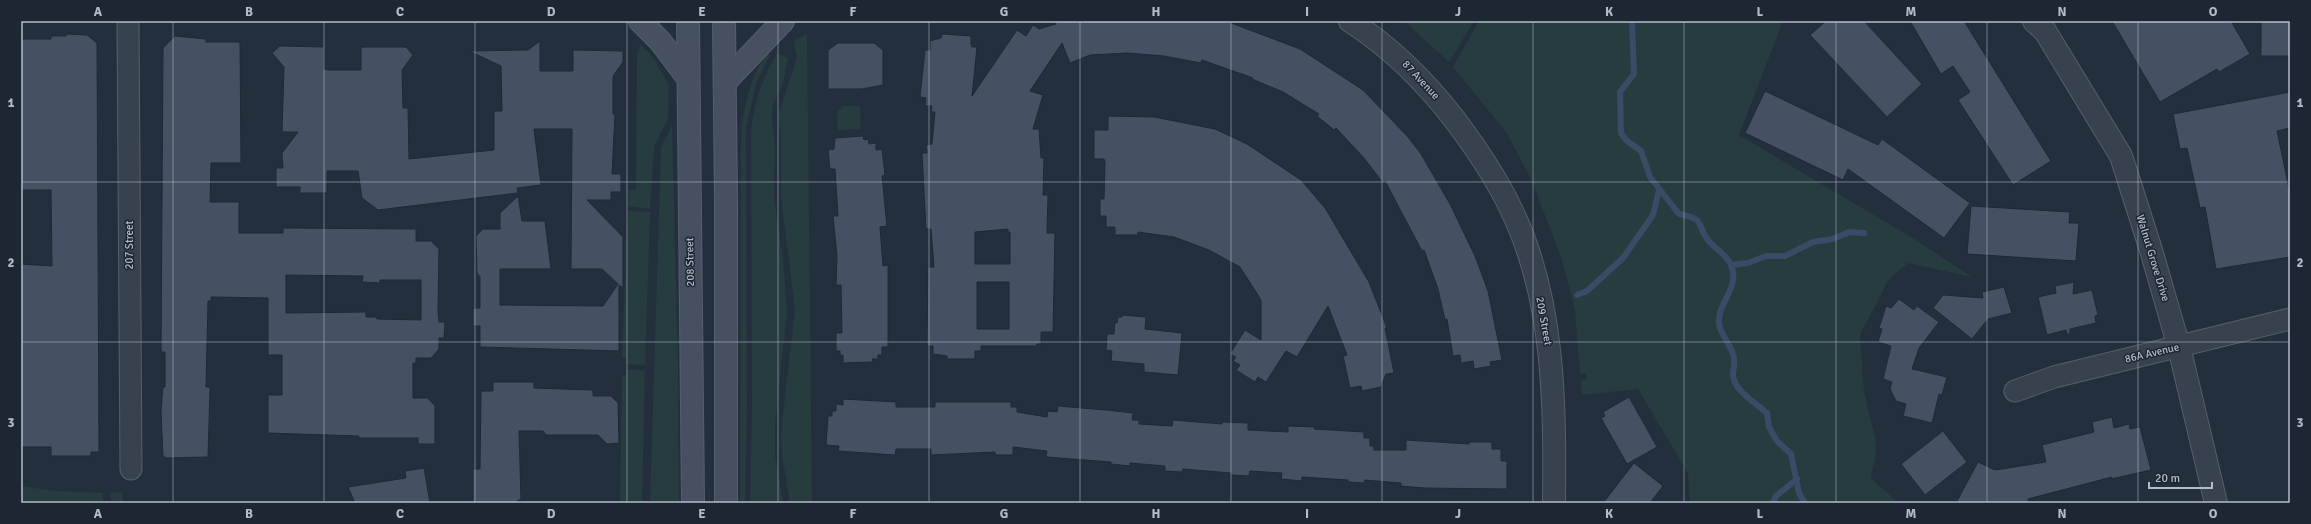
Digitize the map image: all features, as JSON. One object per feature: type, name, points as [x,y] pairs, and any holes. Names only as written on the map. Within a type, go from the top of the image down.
[{"type":"main road","points":[[640,21],[660,41],[688,78]]},
{"type":"main road","name":"208 Street","points":[[688,21],[694,503]]},
{"type":"main road","points":[[724,21],[726,503]]},
{"type":"main road","points":[[725,82],[783,21]]},
{"type":"street","name":"207 Street","points":[[128,21],[130,469]]},
{"type":"street","name":"87 Avenue","points":[[1350,21],[1398,55],[1431,90],[1479,152]]},
{"type":"street","name":"Walnut Grove Drive","points":[[2041,24],[2121,156],[2152,250],[2179,347],[2216,503]]},
{"type":"street","name":"209 Street","points":[[1479,152],[1512,210],[1536,281],[1545,319],[1551,371],[1554,503]]},
{"type":"street","name":"86A Avenue","points":[[2015,391],[2054,377],[2179,347],[2290,318]]},
{"type":"green space","points":[[1404,21],[1474,21],[1449,62]]},
{"type":"green space","points":[[1479,21],[1783,21],[1739,135],[1911,237],[1972,277],[1908,263],[1889,279],[1860,335],[1864,392],[1875,438],[1876,451],[1871,478],[1898,503],[1690,503],[1688,473],[1638,389],[1582,395],[1581,380],[1587,379],[1586,373],[1580,373],[1575,310],[1561,257],[1531,179],[1506,132],[1453,67]]},
{"type":"green space","points":[[807,34],[812,503],[790,503],[782,454],[781,433],[795,309],[781,197],[781,134],[778,116],[797,57],[794,41]]},
{"type":"green space","points":[[641,45],[653,57],[669,86],[668,119],[654,146],[650,209],[628,206],[629,190],[636,190],[637,53]]},
{"type":"green space","points":[[767,53],[770,55],[756,83],[746,129],[747,411],[745,503],[740,503],[741,132],[749,91],[761,62]]},
{"type":"green space","points":[[777,53],[788,58],[783,83],[773,105],[772,118],[775,149],[774,198],[783,260],[787,312],[775,426],[775,455],[783,503],[750,503],[752,407],[751,133],[754,112],[760,92],[767,72]]},
{"type":"green space","points":[[842,106],[860,106],[861,129],[838,130],[837,113]]},
{"type":"green space","points":[[672,125],[678,368],[679,503],[650,503],[661,148]]},
{"type":"green space","points":[[628,211],[650,212],[645,365],[626,364],[626,358],[622,358]]},
{"type":"green space","points":[[626,369],[645,371],[642,503],[620,503],[622,377],[625,376]]},
{"type":"green space","points":[[21,486],[56,491],[103,493],[103,503],[21,503]]},
{"type":"green space","points":[[122,492],[123,503],[111,503],[111,493]]},
{"type":"building","points":[[1055,21],[1226,21],[1300,49],[1363,90],[1408,137],[1421,154],[1450,204],[1475,256],[1488,291],[1502,360],[1490,362],[1491,366],[1474,369],[1473,361],[1461,363],[1460,355],[1453,356],[1447,319],[1445,320],[1438,289],[1424,250],[1422,251],[1385,181],[1383,183],[1364,158],[1336,128],[1334,130],[1317,116],[1319,114],[1283,92],[1252,79],[1253,78],[1202,60],[1201,63],[1164,56],[1127,53],[1090,55],[1070,63],[1062,43],[1030,91],[1043,95],[1033,129],[1039,129],[1041,158],[1044,158],[1043,195],[1048,195],[1047,233],[1055,233],[1053,332],[1041,332],[1041,344],[1037,344],[1037,346],[981,346],[981,351],[975,351],[975,359],[947,359],[947,356],[933,354],[933,346],[927,346],[928,267],[934,267],[931,229],[926,229],[922,153],[927,153],[926,145],[932,144],[935,112],[931,112],[932,106],[925,106],[926,98],[920,97],[925,50],[930,50],[930,41],[941,38],[942,34],[971,36],[972,47],[977,47],[972,96],[1017,30],[1026,36],[1033,25],[1039,29],[1056,24]],"holes":[[[1008,229],[1008,232],[1010,232],[1010,264],[975,264],[975,232]],[[977,282],[1009,282],[1009,329],[977,329]]]},
{"type":"building","points":[[1826,21],[1864,21],[1922,84],[1887,117],[1810,35]]},
{"type":"building","points":[[1910,21],[1964,21],[2051,161],[2013,185],[1958,100],[1970,92],[1953,66],[1941,74]]},
{"type":"building","points":[[2112,21],[2231,21],[2250,54],[2219,72],[2217,69],[2160,102]]},
{"type":"building","points":[[2261,21],[2290,21],[2290,56],[2261,56]]},
{"type":"building","points":[[66,34],[87,35],[97,43],[99,452],[91,452],[91,456],[51,456],[51,447],[21,447],[21,264],[52,266],[51,190],[21,190],[21,39],[51,39],[51,36],[66,36]]},
{"type":"building","points":[[175,36],[206,39],[206,42],[240,42],[241,163],[211,163],[210,202],[239,202],[239,233],[283,233],[283,228],[416,229],[416,241],[431,241],[439,249],[438,311],[439,322],[445,322],[444,338],[439,338],[439,349],[431,358],[416,358],[416,363],[413,363],[413,398],[428,398],[435,406],[435,444],[418,444],[418,438],[359,438],[359,436],[268,433],[268,395],[282,395],[282,355],[268,355],[268,298],[211,297],[211,301],[208,301],[206,387],[210,387],[208,457],[166,458],[163,456],[161,411],[163,387],[165,387],[165,352],[161,352],[163,48]],"holes":[[[286,275],[363,276],[362,282],[380,283],[380,280],[421,280],[421,320],[377,319],[375,317],[366,317],[366,312],[286,313]]]},
{"type":"building","points":[[540,41],[540,71],[573,71],[573,50],[623,51],[623,62],[613,76],[613,114],[615,114],[612,174],[621,174],[621,192],[611,192],[611,200],[587,200],[623,237],[623,288],[619,285],[619,351],[480,347],[480,326],[473,326],[473,308],[480,308],[480,277],[477,273],[476,236],[483,229],[500,229],[500,213],[518,196],[522,221],[545,221],[551,269],[500,269],[500,305],[603,306],[618,284],[602,269],[571,269],[572,129],[534,129],[541,185],[517,188],[518,193],[378,210],[362,198],[358,171],[327,171],[327,193],[300,193],[300,187],[276,187],[276,168],[283,168],[282,153],[298,132],[282,132],[284,67],[272,53],[280,46],[324,47],[324,69],[328,70],[361,70],[361,47],[406,47],[413,55],[402,70],[403,108],[408,108],[409,159],[494,150],[494,111],[502,111],[501,66],[469,51],[528,50]]},
{"type":"building","points":[[838,43],[874,43],[883,50],[883,85],[862,89],[828,89],[828,50]]},
{"type":"building","points":[[1765,91],[1878,145],[1882,139],[1970,203],[1944,238],[1848,169],[1843,180],[1745,133]]},
{"type":"building","points":[[2290,92],[2290,128],[2277,131],[2290,193],[2290,257],[2216,269],[2205,207],[2200,208],[2187,148],[2180,149],[2173,114]]},
{"type":"building","points":[[1108,116],[1154,117],[1215,129],[1247,144],[1301,180],[1325,208],[1369,282],[1387,328],[1385,328],[1394,373],[1386,374],[1381,387],[1362,391],[1361,386],[1350,388],[1343,356],[1347,355],[1328,306],[1297,357],[1286,351],[1266,382],[1258,377],[1255,382],[1236,370],[1240,365],[1233,361],[1236,357],[1230,354],[1245,330],[1261,340],[1261,300],[1240,267],[1209,250],[1174,237],[1138,232],[1138,235],[1115,235],[1115,227],[1106,227],[1106,216],[1100,216],[1100,199],[1104,199],[1105,162],[1104,159],[1094,159],[1094,130],[1108,130]]},
{"type":"building","points":[[863,136],[864,140],[868,139],[869,144],[876,143],[876,150],[882,149],[885,175],[882,176],[887,226],[880,227],[883,266],[888,265],[888,347],[882,347],[882,355],[878,355],[878,359],[872,359],[873,362],[843,363],[843,355],[840,355],[840,351],[836,351],[836,333],[842,333],[841,285],[836,285],[837,256],[833,216],[838,216],[835,169],[830,169],[828,150],[834,149],[835,138]]},
{"type":"building","points":[[1971,206],[2070,212],[2069,223],[2079,223],[2076,261],[1967,254]]},
{"type":"building","points":[[2074,282],[2073,294],[2092,290],[2098,315],[2095,316],[2096,323],[2070,329],[2070,334],[2067,334],[2066,330],[2047,335],[2038,297],[2056,293],[2055,286]]},
{"type":"building","points":[[2004,287],[2012,313],[1988,319],[1972,339],[1933,308],[1943,295],[1983,298],[1982,292]]},
{"type":"building","points":[[1899,299],[1914,310],[1917,306],[1939,322],[1919,348],[1912,369],[1947,377],[1942,395],[1939,394],[1932,423],[1903,416],[1906,404],[1896,401],[1890,389],[1892,382],[1883,379],[1891,346],[1878,342],[1882,329],[1879,328],[1886,306],[1891,308]]},
{"type":"building","points":[[1122,315],[1146,317],[1145,329],[1182,333],[1178,375],[1144,372],[1144,364],[1111,361],[1112,351],[1106,350],[1107,334],[1114,334],[1115,322],[1117,323],[1118,317],[1122,317]]},
{"type":"building","points":[[493,382],[534,382],[534,388],[593,390],[593,396],[611,396],[618,403],[619,443],[607,444],[598,435],[546,435],[543,431],[519,431],[521,500],[518,500],[518,503],[473,503],[473,469],[480,469],[481,391],[493,391]]},
{"type":"building","points":[[1629,397],[1657,447],[1627,464],[1601,418],[1605,416],[1603,412]]},
{"type":"building","points":[[843,399],[896,402],[896,407],[935,407],[935,402],[1011,402],[1011,407],[1017,407],[1017,412],[1047,417],[1048,411],[1057,412],[1058,406],[1133,413],[1132,420],[1139,420],[1139,424],[1172,426],[1173,420],[1222,424],[1222,422],[1248,423],[1248,430],[1288,432],[1288,426],[1315,427],[1314,429],[1364,432],[1364,438],[1370,438],[1370,446],[1374,446],[1374,450],[1406,450],[1406,440],[1469,444],[1469,442],[1492,442],[1492,449],[1501,449],[1501,461],[1507,461],[1507,489],[1425,488],[1401,486],[1401,483],[1365,480],[1364,483],[1348,482],[1348,480],[1302,477],[1302,481],[1281,479],[1282,473],[1250,471],[1249,476],[1183,469],[1182,472],[1165,471],[1165,466],[1130,463],[1130,466],[1111,464],[1111,462],[1046,457],[1047,451],[1013,447],[1013,455],[995,455],[995,452],[931,455],[931,449],[896,449],[895,455],[838,451],[839,446],[826,445],[828,416],[832,416],[832,411],[836,411],[836,404],[843,405]]},
{"type":"building","points":[[2112,417],[2114,428],[2129,424],[2130,429],[2140,427],[2151,470],[2111,479],[2112,477],[2028,499],[2029,503],[1956,503],[1978,462],[1995,470],[2046,462],[2042,445],[2094,432],[2092,422]]},
{"type":"building","points":[[1943,431],[1967,462],[1925,495],[1901,464]]},
{"type":"building","points":[[1634,463],[1663,486],[1650,503],[1603,503]]},
{"type":"building","points":[[424,468],[430,503],[355,503],[348,487],[406,478],[405,471]]},
{"type":"waterway","points":[[1632,21],[1634,74],[1620,92],[1621,133],[1626,140],[1641,151],[1650,177],[1679,214],[1694,218],[1700,223],[1704,235],[1727,258],[1731,265],[1733,281],[1721,309],[1719,323],[1721,331],[1732,350],[1734,357],[1734,381],[1746,396],[1767,413],[1769,427],[1777,441],[1791,454],[1799,493],[1805,503]]},
{"type":"waterway","points":[[1577,295],[1587,291],[1623,258],[1653,215],[1659,190]]},
{"type":"waterway","points":[[1731,265],[1748,263],[1766,256],[1785,256],[1813,242],[1833,239],[1849,232],[1864,233]]},
{"type":"waterway","points":[[1773,503],[1776,496],[1797,479]]}]
